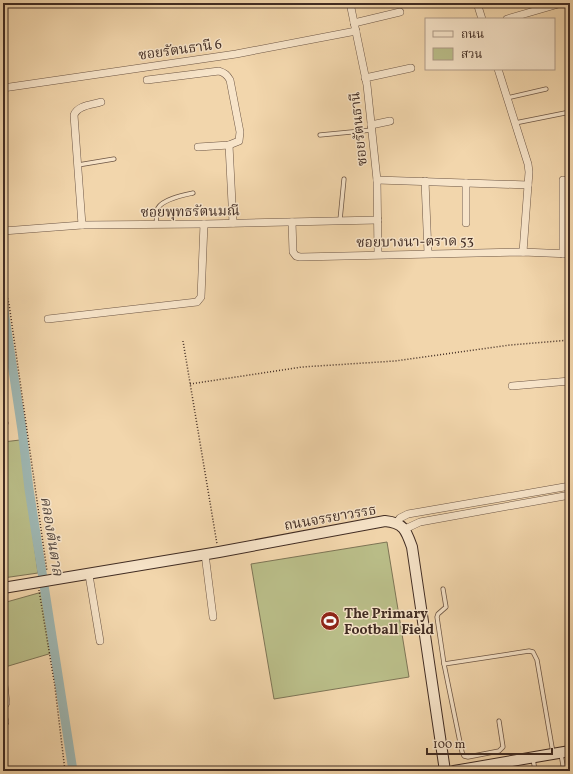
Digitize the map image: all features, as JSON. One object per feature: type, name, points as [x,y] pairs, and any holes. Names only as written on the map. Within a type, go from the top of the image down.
[{"type":"main road","name":"ถนนจรรยาวรรธ","points":[[3,588],[89,575],[385,521],[397,522],[405,529],[412,547],[445,771]]},
{"type":"main road","points":[[454,771],[561,753]]},
{"type":"street","name":"ซอยรัตนธานี","points":[[350,3],[365,78],[377,180],[378,254]]},
{"type":"street","points":[[477,3],[482,18]]},
{"type":"street","points":[[510,18],[562,3]]},
{"type":"street","points":[[354,23],[400,12]]},
{"type":"street","name":"ซอยรัตนธานี 6","points":[[4,87],[236,54],[356,31]]},
{"type":"street","points":[[365,78],[411,68]]},
{"type":"street","points":[[498,70],[528,164],[529,172],[523,252]]},
{"type":"street","points":[[147,80],[213,72],[224,73],[230,80],[240,132],[239,141],[229,145],[198,147]]},
{"type":"street","points":[[82,225],[74,114],[79,108],[101,102]]},
{"type":"street","points":[[371,128],[390,121]]},
{"type":"street","points":[[229,145],[233,223]]},
{"type":"street","points":[[377,180],[528,184]]},
{"type":"street","points":[[564,180],[567,254]]},
{"type":"street","points":[[425,182],[428,254]]},
{"type":"street","points":[[466,183],[466,223]]},
{"type":"street","name":"ซอยพุทธรัตนมณี","points":[[3,231],[82,225],[378,220]]},
{"type":"street","name":"ซอยบางนา-ตราด 53","points":[[292,222],[293,252],[296,256],[300,257],[378,254],[523,252],[567,254]]},
{"type":"street","points":[[48,319],[197,302],[201,297],[204,224]]},
{"type":"street","points":[[512,386],[570,381]]},
{"type":"street","points":[[397,522],[400,518],[408,514],[570,486]]},
{"type":"street","points":[[405,529],[420,522],[570,495]]},
{"type":"street","points":[[205,554],[213,616]]},
{"type":"street","points":[[89,575],[100,641]]},
{"type":"street","points":[[3,676],[6,703],[3,708]]},
{"type":"street","points":[[3,713],[5,722]]},
{"type":"lane","points":[[507,98],[546,88]]},
{"type":"lane","points":[[515,123],[570,112]]},
{"type":"lane","points":[[320,135],[371,128]]},
{"type":"lane","points":[[78,165],[114,160]]},
{"type":"lane","points":[[340,220],[344,179]]},
{"type":"lane","points":[[156,224],[157,211],[160,206],[177,197],[193,193]]},
{"type":"lane","points":[[538,492],[540,500]]},
{"type":"lane","points":[[443,589],[446,607],[438,614],[437,617],[444,664],[464,756],[468,757],[499,751],[502,749],[503,747],[499,721]]},
{"type":"lane","points":[[444,664],[529,651],[533,652],[561,753],[564,771]]},
{"type":"lane","points":[[533,758],[535,771]]},
{"type":"path","points":[[3,281],[10,312],[43,582],[41,597],[55,687],[65,771]]},
{"type":"path","points":[[183,340],[219,552]]},
{"type":"path","points":[[190,384],[302,367],[395,361],[570,340]]},
{"type":"green space","points":[[20,440],[38,573],[3,578],[3,442]]},
{"type":"green space","name":"The Primary Football Field","points":[[387,542],[409,677],[274,699],[251,564]]},
{"type":"green space","points":[[42,592],[52,653],[5,667],[3,655],[3,603]]},
{"type":"waterway","name":"คลองต้นตาล","points":[[3,304],[22,430],[29,489],[73,771]]},
{"type":"place","name":"The Primary Football Field","points":[[330,621]]}]
